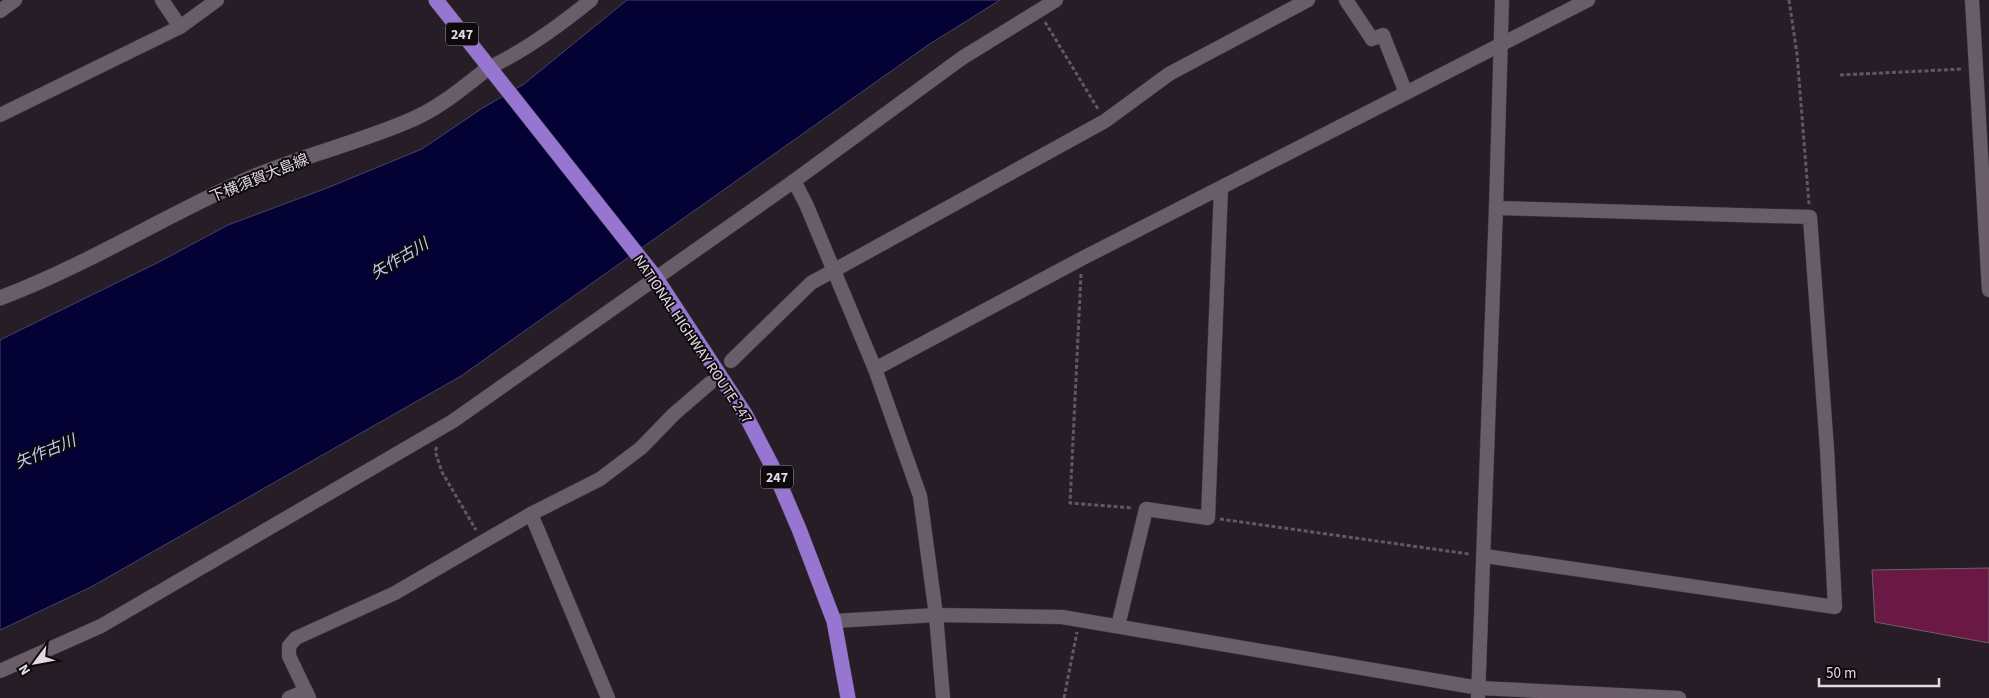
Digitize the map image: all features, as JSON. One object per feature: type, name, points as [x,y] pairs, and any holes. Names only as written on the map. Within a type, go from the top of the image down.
[{"type":"highway","name":"NATIONAL HIGHWAY ROUTE 247","points":[[436,0],[656,278],[745,414],[772,466],[799,529],[834,621],[848,698]]},
{"type":"main road","name":"下横須賀大島線","points":[[0,298],[123,241],[240,182],[408,122],[449,99],[488,68]]},
{"type":"street","points":[[0,11],[15,0]]},
{"type":"street","points":[[162,0],[180,27]]},
{"type":"street","points":[[0,115],[180,27],[217,0]]},
{"type":"street","points":[[488,68],[512,57],[573,15],[590,0]]},
{"type":"street","points":[[0,671],[101,626],[453,421],[794,181],[962,58],[1056,0]]},
{"type":"street","points":[[731,361],[811,283],[1105,121],[1169,74],[1308,0]]},
{"type":"street","points":[[1346,0],[1372,39],[1383,34],[1406,93]]},
{"type":"street","points":[[1478,693],[1485,556],[1502,0]]},
{"type":"street","points":[[875,369],[1081,258],[1501,46],[1588,0]]},
{"type":"street","points":[[1972,0],[1989,290]]},
{"type":"street","points":[[794,181],[806,204],[875,369],[920,496],[936,615],[943,698]]},
{"type":"street","points":[[1118,626],[1146,509],[1208,518],[1221,188]]},
{"type":"street","points":[[1485,556],[1835,607],[1827,449],[1810,217],[1496,208]]},
{"type":"street","points":[[289,698],[308,694],[288,656],[289,646],[296,638],[395,593],[531,514],[600,479],[641,448],[674,414],[710,383]]},
{"type":"street","points":[[531,514],[608,698]]},
{"type":"street","points":[[834,621],[936,615],[1062,617],[1478,693],[1680,698]]},
{"type":"path","points":[[1789,0],[1798,54],[1810,217]]},
{"type":"path","points":[[1046,25],[1105,121]]},
{"type":"path","points":[[1840,75],[1976,69]]},
{"type":"path","points":[[1081,258],[1070,502],[1146,509]]},
{"type":"path","points":[[440,443],[435,451],[442,472],[482,542]]},
{"type":"path","points":[[1208,518],[1485,556]]},
{"type":"path","points":[[1064,698],[1080,620]]},
{"type":"water","name":"矢作古川","points":[[627,0],[1000,0],[928,45],[461,376],[91,587],[0,630],[0,340],[159,262],[228,225],[327,188],[422,149],[481,109],[524,84]]},
{"type":"building","points":[[1989,568],[1989,643],[1875,622],[1872,570]]}]
